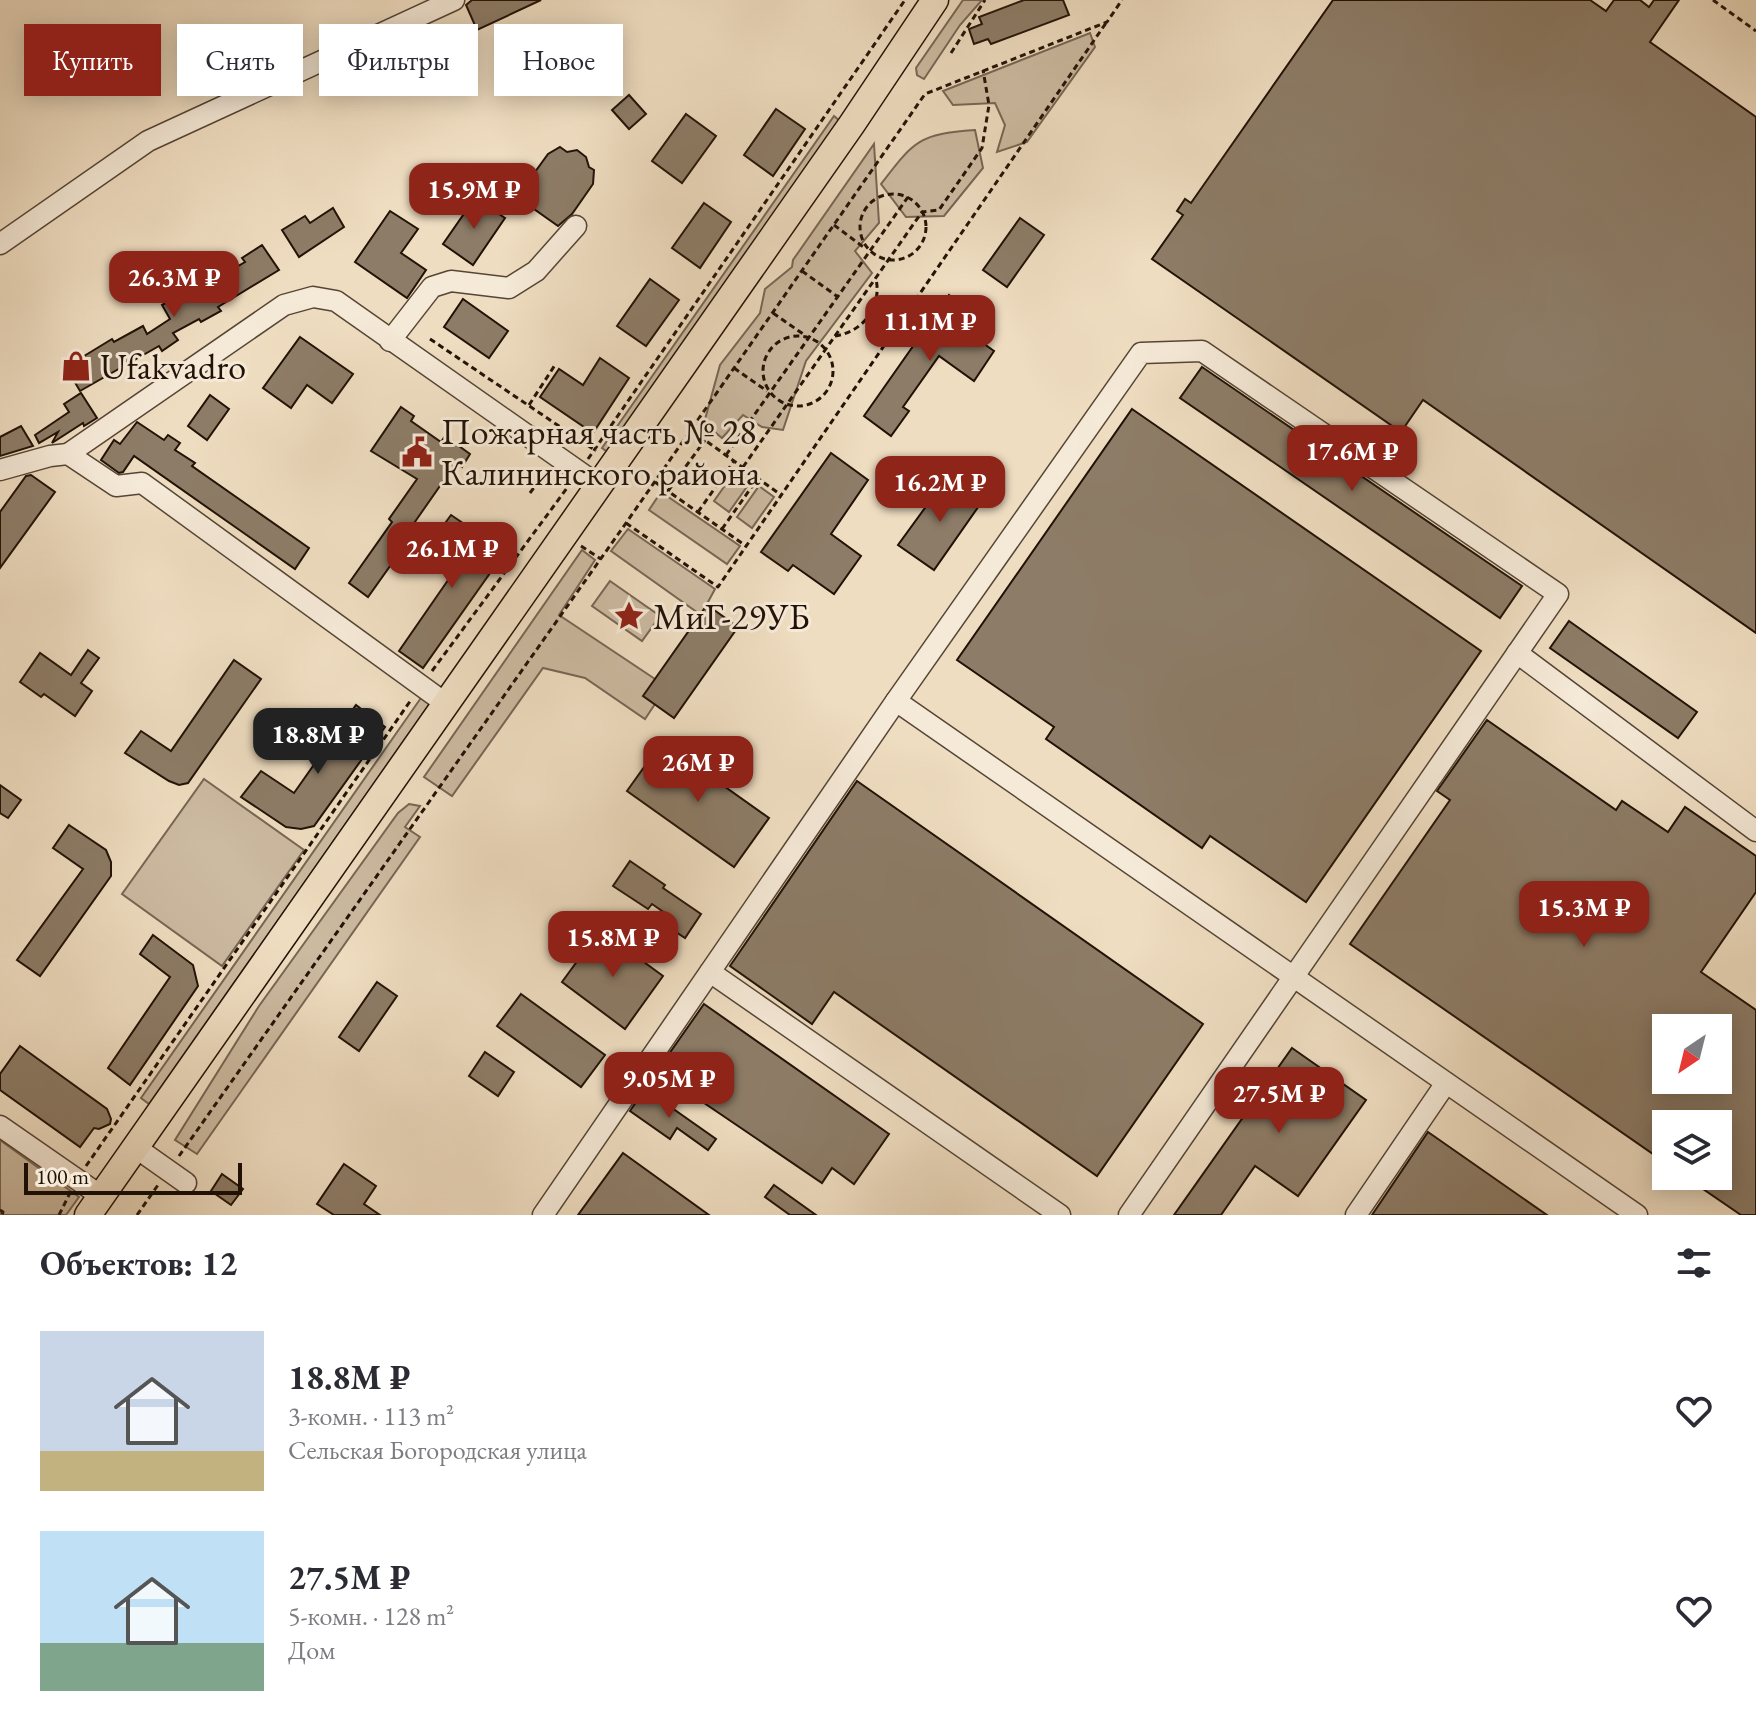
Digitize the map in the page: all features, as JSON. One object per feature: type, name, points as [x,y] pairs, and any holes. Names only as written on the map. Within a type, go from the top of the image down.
[{"type":"main road","points":[[95,1206],[445,703],[588,478],[852,124],[935,0]]},
{"type":"street","points":[[0,244],[148,141],[454,0]]},
{"type":"street","points":[[390,341],[432,287],[451,281],[509,288],[536,271],[576,226]]},
{"type":"street","points":[[0,470],[68,454],[284,305],[313,297],[336,301],[588,478]]},
{"type":"street","points":[[543,1215],[896,701],[1141,353],[1202,351],[1558,594],[1129,1215]]},
{"type":"street","points":[[68,454],[116,486],[142,483],[445,703]]},
{"type":"street","points":[[1517,653],[1756,831]]},
{"type":"street","points":[[896,701],[1637,1215]]},
{"type":"street","points":[[710,972],[1060,1215]]},
{"type":"street","points":[[1356,1215],[1446,1083]]},
{"type":"street","points":[[0,1126],[76,1180],[95,1206]]},
{"type":"street","points":[[135,1147],[186,1183]]},
{"type":"path","points":[[59,1215],[76,1180],[420,687],[544,521],[588,478],[596,451],[905,0]]},
{"type":"path","points":[[951,53],[985,0]]},
{"type":"path","points":[[626,523],[718,587],[1122,0]]},
{"type":"path","points":[[1713,0],[1756,31]]},
{"type":"path","points":[[137,1215],[925,94],[1107,22]]},
{"type":"path","points":[[743,467],[922,212],[939,210],[982,148],[989,105],[983,70]]},
{"type":"path","points":[[834,225],[870,252],[888,260],[899,260],[917,250],[926,232],[922,212],[908,197],[887,194],[868,204],[862,213],[860,234],[870,252]]},
{"type":"path","points":[[726,455],[908,197]]},
{"type":"path","points":[[802,271],[838,297]]},
{"type":"path","points":[[835,336],[855,330],[877,301],[879,291],[876,278]]},
{"type":"path","points":[[877,301],[922,333]]},
{"type":"path","points":[[734,368],[787,405],[809,405],[826,392],[833,371],[825,350],[773,313]]},
{"type":"path","points":[[770,393],[763,375],[767,355],[780,341],[790,337],[809,338]]},
{"type":"path","points":[[430,339],[596,451]]},
{"type":"path","points":[[529,405],[555,365]]},
{"type":"path","points":[[691,430],[781,495]]},
{"type":"path","points":[[668,491],[705,440]]},
{"type":"path","points":[[698,512],[734,461]]},
{"type":"path","points":[[530,493],[549,468]]},
{"type":"path","points":[[722,529],[758,478]]},
{"type":"path","points":[[655,482],[746,546]]},
{"type":"shaded area","points":[[963,0],[982,0],[960,25],[924,79],[917,75],[916,68]]},
{"type":"shaded area","points":[[1090,33],[1095,47],[1027,142],[997,152],[1005,125],[995,103],[953,105],[943,91]]},
{"type":"shaded area","points":[[834,116],[841,122],[610,454],[602,448]]},
{"type":"shaded area","points":[[975,130],[983,168],[944,216],[906,217],[881,184],[892,169],[919,142],[941,134]]},
{"type":"shaded area","points":[[874,144],[879,223],[855,251],[872,273],[806,361],[783,430],[762,427],[743,415],[722,438],[704,423],[720,365],[760,313],[765,289],[792,267],[793,260]]},
{"type":"shaded area","points":[[736,470],[751,481],[729,512],[714,501]]},
{"type":"shaded area","points":[[759,486],[774,497],[752,528],[737,517]]},
{"type":"shaded area","points":[[661,492],[740,546],[727,564],[649,510]]},
{"type":"shaded area","points":[[628,529],[715,589],[701,615],[611,551]]},
{"type":"shaded area","points":[[582,550],[595,560],[559,615],[655,679],[655,704],[645,719],[585,678],[543,668],[452,796],[424,777]]},
{"type":"shaded area","points":[[610,581],[660,616],[642,641],[592,606]]},
{"type":"shaded area","points":[[423,695],[432,701],[149,1104],[141,1098]]},
{"type":"shaded area","points":[[204,779],[304,850],[222,966],[122,894]]},
{"type":"shaded area","points":[[409,804],[420,806],[405,827],[420,837],[197,1154],[175,1140],[259,1006],[398,813]]},
{"type":"shaded area","points":[[0,1140],[79,1197],[66,1215],[0,1215]]},
{"type":"building","points":[[472,0],[541,0],[478,30],[478,24],[474,24],[466,5]]},
{"type":"building","points":[[1024,0],[1063,0],[1069,15],[991,44],[988,39],[974,44],[969,29],[982,24],[979,17]]},
{"type":"building","points":[[1333,0],[1590,0],[1606,11],[1614,0],[1640,0],[1649,7],[1654,0],[1679,0],[1650,42],[1756,117],[1756,633],[1423,400],[1401,432],[1152,259],[1183,215],[1177,211],[1185,199],[1191,203]]},
{"type":"building","points":[[629,95],[646,114],[629,129],[612,110]]},
{"type":"building","points":[[776,109],[805,129],[773,176],[744,155]]},
{"type":"building","points":[[686,114],[716,136],[682,183],[652,161]]},
{"type":"building","points":[[560,147],[567,152],[577,150],[594,170],[593,184],[572,214],[558,226],[517,197],[548,154]]},
{"type":"building","points":[[475,198],[505,218],[473,265],[443,244]]},
{"type":"building","points":[[704,203],[731,222],[700,268],[672,248]]},
{"type":"building","points":[[333,208],[344,227],[299,257],[282,230],[305,216],[310,223]]},
{"type":"building","points":[[390,211],[418,229],[401,253],[426,270],[407,298],[355,262]]},
{"type":"building","points":[[1020,218],[1044,235],[1007,287],[983,270]]},
{"type":"building","points":[[262,245],[279,270],[218,307],[221,311],[173,333],[178,340],[162,351],[159,346],[80,391],[66,367],[112,339],[114,342],[143,326],[147,334],[170,319],[162,305],[188,291],[186,286],[201,277],[206,285],[245,262],[242,258]]},
{"type":"building","points":[[650,279],[679,300],[646,346],[617,326]]},
{"type":"building","points":[[949,295],[971,310],[959,326],[994,351],[974,381],[939,356],[903,407],[909,411],[891,436],[864,416]]},
{"type":"building","points":[[463,299],[508,331],[489,358],[444,327]]},
{"type":"building","points":[[300,337],[353,374],[332,403],[307,385],[291,408],[263,388]]},
{"type":"building","points":[[600,358],[629,378],[593,433],[540,397],[559,369],[583,385]]},
{"type":"building","points":[[1202,367],[1522,586],[1500,618],[1180,398]]},
{"type":"building","points":[[81,393],[97,418],[84,426],[83,423],[52,443],[58,432],[39,443],[35,435],[69,412],[64,404]]},
{"type":"building","points":[[210,395],[229,409],[207,440],[188,426]]},
{"type":"building","points":[[401,407],[414,416],[411,421],[441,442],[445,436],[470,454],[462,467],[456,463],[396,549],[400,552],[368,597],[349,583],[392,522],[389,519],[417,479],[371,451]]},
{"type":"building","points":[[1132,409],[1481,651],[1306,902],[1210,836],[1202,848],[1046,739],[1054,727],[957,660]]},
{"type":"building","points":[[137,422],[164,440],[168,435],[180,443],[175,450],[195,463],[192,466],[309,548],[295,569],[134,456],[119,473],[101,460],[114,440],[120,444]]},
{"type":"building","points":[[21,426],[33,446],[0,456],[0,437]]},
{"type":"building","points":[[831,453],[868,480],[831,534],[861,556],[834,594],[793,565],[788,571],[761,552]]},
{"type":"building","points":[[31,475],[55,492],[0,568],[0,512],[26,476]]},
{"type":"building","points":[[946,479],[981,503],[934,570],[898,545]]},
{"type":"building","points":[[451,515],[492,543],[499,552],[495,566],[423,668],[399,651],[464,557],[435,537]]},
{"type":"building","points":[[707,605],[738,627],[674,718],[643,696]]},
{"type":"building","points":[[1569,621],[1697,712],[1678,738],[1550,648]]},
{"type":"building","points":[[88,650],[99,658],[81,683],[92,691],[75,716],[44,694],[41,697],[20,682],[40,653],[71,675]]},
{"type":"building","points":[[234,660],[261,679],[188,783],[179,785],[169,781],[125,753],[141,731],[171,751]]},
{"type":"building","points":[[356,705],[385,727],[314,826],[301,829],[286,827],[241,797],[261,771],[294,793]]},
{"type":"building","points":[[1487,720],[1616,810],[1622,801],[1668,832],[1685,807],[1756,856],[1756,892],[1701,972],[1756,1010],[1756,1215],[1741,1215],[1704,1190],[1732,1190],[1732,1110],[1652,1110],[1652,1153],[1350,944],[1450,800],[1437,791]]},
{"type":"building","points":[[662,742],[769,818],[734,867],[627,791]]},
{"type":"building","points":[[857,781],[1203,1024],[1097,1176],[834,992],[812,1024],[730,966]]},
{"type":"building","points":[[0,785],[21,800],[8,818],[0,813]]},
{"type":"building","points":[[69,825],[106,850],[111,862],[111,876],[40,976],[17,960],[83,869],[53,848]]},
{"type":"building","points":[[630,861],[701,914],[685,938],[670,928],[675,920],[652,904],[648,909],[613,886]]},
{"type":"building","points":[[600,930],[663,976],[625,1029],[562,982]]},
{"type":"building","points":[[153,935],[193,965],[198,986],[130,1085],[108,1068],[170,977],[140,954]]},
{"type":"building","points":[[377,982],[397,996],[359,1051],[339,1037]]},
{"type":"building","points":[[521,994],[605,1055],[581,1087],[497,1026]]},
{"type":"building","points":[[704,1004],[889,1134],[854,1184],[832,1168],[822,1183],[657,1071]]},
{"type":"building","points":[[20,1046],[107,1109],[110,1124],[94,1128],[80,1147],[0,1090],[0,1074]]},
{"type":"building","points":[[1292,1048],[1366,1100],[1298,1196],[1255,1166],[1221,1215],[1174,1215]]},
{"type":"building","points":[[485,1052],[514,1072],[498,1096],[469,1076]]},
{"type":"building","points":[[645,1089],[716,1139],[708,1150],[677,1128],[670,1139],[630,1111]]},
{"type":"building","points":[[1428,1132],[1547,1215],[1372,1215]]},
{"type":"building","points":[[623,1153],[709,1215],[578,1215]]},
{"type":"building","points":[[344,1164],[376,1186],[364,1204],[380,1215],[334,1215],[317,1204]]},
{"type":"building","points":[[222,1174],[243,1189],[231,1205],[211,1191]]},
{"type":"building","points":[[774,1185],[816,1215],[790,1215],[765,1197]]},
{"type":"place","name":"Ufakvadro","points":[[76,366]]},
{"type":"place","name":"Пожарная часть № 28 Калининского района","points":[[417,452]]},
{"type":"place","name":"МиГ-29УБ","points":[[629,616]]}]
